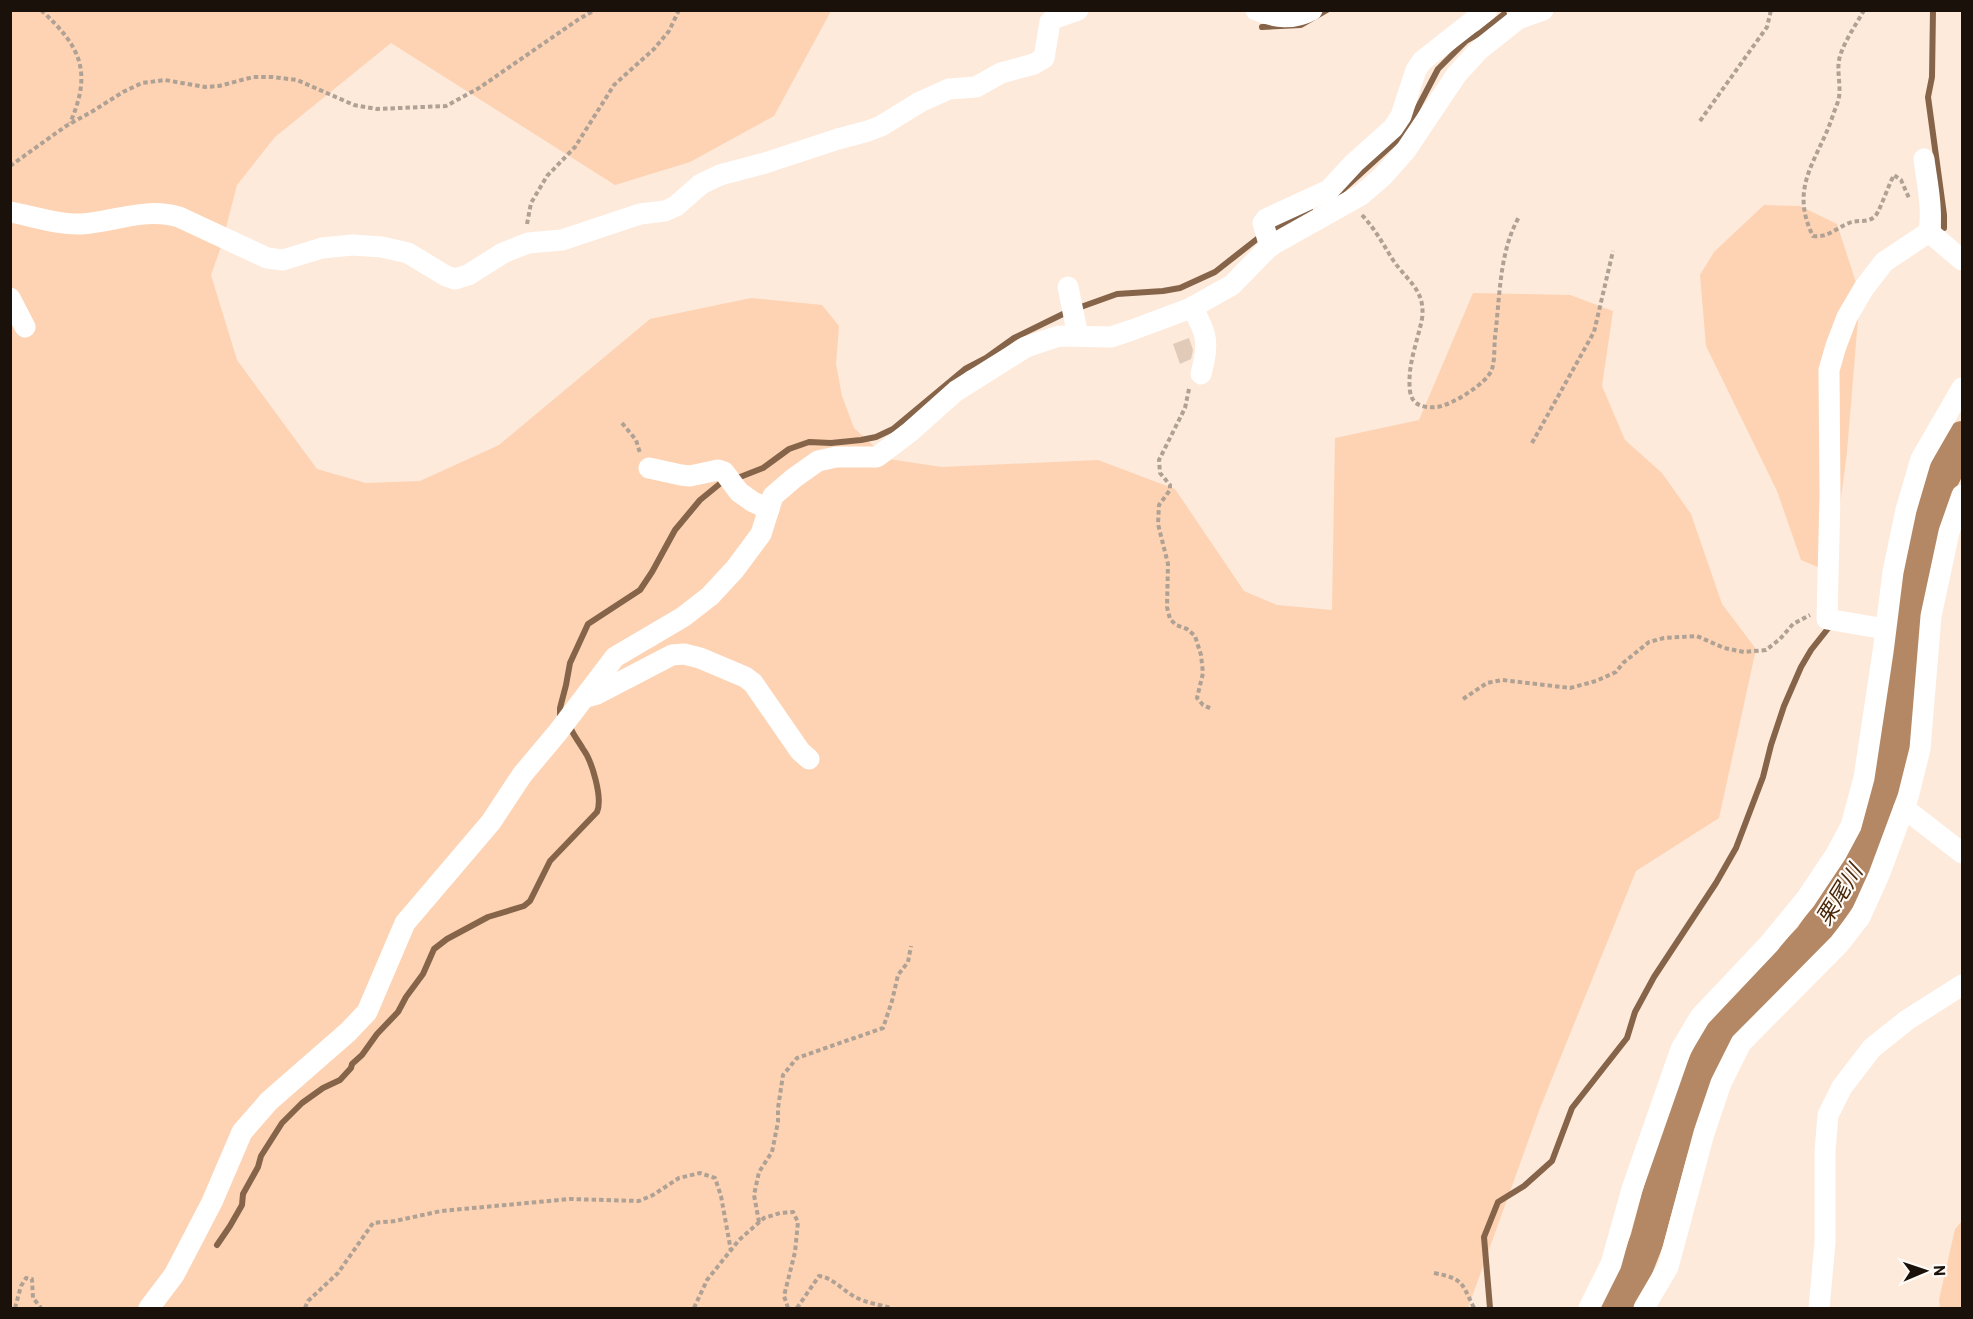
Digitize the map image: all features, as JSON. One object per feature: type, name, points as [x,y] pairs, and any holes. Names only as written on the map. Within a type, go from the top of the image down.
[{"type":"street","points":[[10,212],[80,224],[141,214],[165,213],[179,217],[267,258],[283,260],[322,248],[352,245],[382,247],[408,253],[455,279],[523,245],[562,240],[640,214],[665,211],[676,206],[701,184],[720,175],[868,131],[881,126],[920,102],[949,89],[976,87],[1001,73],[1034,64],[1044,58],[1050,22],[1078,10]]},
{"type":"street","points":[[1256,10],[1273,17],[1289,17],[1312,10]]},
{"type":"street","points":[[1270,247],[1263,223],[1266,219],[1334,185],[1354,163],[1393,128],[1401,116],[1416,70],[1422,61],[1487,10]]},
{"type":"street","points":[[149,1308],[174,1275],[212,1202],[242,1132],[269,1101],[348,1032],[367,1011],[405,923],[491,822],[522,774],[615,657],[683,618],[710,596],[735,569],[761,534],[773,496],[818,461],[836,457],[877,457],[910,432],[956,391],[1026,346],[1059,336],[1111,337],[1192,307],[1232,285],[1270,247],[1361,195],[1383,176],[1406,150],[1457,74],[1479,50],[1520,14],[1543,10]]},
{"type":"street","points":[[1884,629],[1827,619],[1830,496],[1829,370],[1847,317],[1864,288],[1884,262],[1929,232],[1930,204],[1924,159]]},
{"type":"street","points":[[1929,232],[1962,260]]},
{"type":"street","points":[[1068,287],[1078,336]]},
{"type":"street","points":[[10,298],[25,327]]},
{"type":"street","points":[[1192,307],[1207,336],[1207,348],[1201,374]]},
{"type":"street","points":[[1589,1308],[1611,1264],[1632,1189],[1681,1049],[1700,1017],[1768,944],[1806,899],[1836,854],[1851,826],[1864,778],[1883,652],[1884,629],[1901,531],[1921,459],[1962,388]]},
{"type":"street","points":[[650,468],[690,476],[718,470],[724,472],[739,492],[769,509]]},
{"type":"street","points":[[1644,1308],[1668,1267],[1704,1133],[1721,1083],[1741,1043],[1839,944],[1860,917],[1879,875],[1904,808],[1920,749],[1931,616],[1941,564],[1960,505]]},
{"type":"street","points":[[585,697],[597,694],[672,655],[684,654],[745,677],[753,683],[800,751],[809,759]]},
{"type":"street","points":[[1904,808],[1962,853]]},
{"type":"street","points":[[1819,1308],[1825,1243],[1825,1151],[1828,1115],[1842,1087],[1872,1048],[1907,1020],[1962,985]]},
{"type":"path","points":[[41,10],[67,37],[77,52],[81,65],[76,109],[70,124]]},
{"type":"path","points":[[10,166],[70,124],[142,83],[165,80],[205,87],[219,86],[253,77],[273,77],[297,80],[354,105],[377,109],[446,106],[479,88],[595,10]]},
{"type":"path","points":[[523,245],[531,203],[547,176],[575,147],[614,85],[654,49],[669,31],[679,10]]},
{"type":"path","points":[[1700,121],[1767,27],[1772,10]]},
{"type":"path","points":[[1864,10],[1840,55],[1839,97],[1827,134],[1809,168],[1804,185],[1807,223],[1814,236],[1822,237],[1850,222],[1868,221],[1876,216],[1894,175],[1901,180],[1912,203]]},
{"type":"path","points":[[1348,202],[1364,216],[1420,294],[1422,318],[1413,351],[1410,384],[1412,399],[1420,406],[1445,406],[1454,402],[1468,393],[1492,371],[1507,243],[1520,217]]},
{"type":"path","points":[[1532,443],[1594,332],[1613,251]]},
{"type":"path","points":[[1201,374],[1191,385],[1185,408],[1159,460],[1160,473],[1170,485],[1170,490],[1159,506],[1158,524],[1168,564],[1167,607],[1170,619],[1195,636],[1203,664],[1197,698],[1203,705],[1212,709]]},
{"type":"path","points":[[622,423],[636,440],[641,462],[650,468]]},
{"type":"path","points":[[1463,699],[1487,683],[1502,680],[1570,688],[1596,681],[1616,672],[1623,663],[1649,642],[1664,638],[1697,636],[1724,648],[1744,652],[1766,650],[1799,619],[1827,608]]},
{"type":"path","points":[[759,1222],[754,1195],[759,1172],[772,1152],[783,1075],[797,1058],[883,1028],[898,975],[908,962],[911,946]]},
{"type":"path","points":[[304,1308],[308,1301],[338,1273],[373,1223],[395,1221],[441,1211],[570,1199],[639,1201],[679,1178],[700,1173],[715,1178],[721,1196],[731,1251]]},
{"type":"path","points":[[694,1308],[707,1280],[759,1222],[780,1213],[793,1212],[798,1222],[795,1252],[784,1296],[788,1308]]},
{"type":"path","points":[[1434,1273],[1454,1277],[1463,1286],[1474,1308]]},
{"type":"path","points":[[797,1308],[819,1276],[828,1277],[856,1298],[891,1308]]},
{"type":"path","points":[[15,1308],[21,1286],[26,1278],[32,1279],[33,1298],[41,1308]]},
{"type":"shaded area","points":[[10,11],[831,11],[774,116],[690,162],[615,185],[391,43],[275,137],[237,185],[221,247],[211,275],[237,360],[317,469],[366,483],[420,481],[499,445],[650,319],[751,298],[822,305],[839,326],[836,364],[842,396],[854,428],[888,459],[942,467],[1098,460],[1175,489],[1244,591],[1277,605],[1332,610],[1335,438],[1419,420],[1473,293],[1570,295],[1613,311],[1602,386],[1625,440],[1662,473],[1691,514],[1722,604],[1756,649],[1719,818],[1636,871],[1540,1108],[1468,1308],[11,1308]]},
{"type":"shaded area","points":[[1764,205],[1800,206],[1837,224],[1860,295],[1847,452],[1835,542],[1825,570],[1801,560],[1777,491],[1706,346],[1700,275],[1714,252]]},
{"type":"shaded area","points":[[1962,1221],[1962,1308],[1940,1308],[1939,1300],[1955,1229]]},
{"type":"building","points":[[1189,338],[1193,350],[1191,359],[1180,364],[1173,344]]},
{"type":"waterway","points":[[1262,27],[1301,25],[1327,10]]},
{"type":"waterway","points":[[1933,10],[1932,77],[1928,97],[1944,228]]},
{"type":"waterway","points":[[1337,195],[1404,134],[1438,69],[1466,41],[1504,14]]},
{"type":"waterway","points":[[1276,228],[1310,210]]},
{"type":"waterway","points":[[1078,308],[1117,294],[1180,288],[1215,272],[1257,239]]},
{"type":"waterway","points":[[733,477],[740,477],[763,468],[789,449],[809,442],[831,443],[861,440],[876,437],[893,429],[965,369],[986,358],[1014,338],[1067,312]]},
{"type":"waterway","name":"栗尾川","points":[[1616,1308],[1633,1276],[1647,1240],[1686,1104],[1718,1036],[1811,938],[1844,890],[1868,844],[1886,794],[1896,739],[1915,577],[1941,481],[1962,438]]},
{"type":"waterway","points":[[560,716],[570,663],[588,624],[640,590],[675,530],[700,500],[722,482]]},
{"type":"waterway","points":[[1490,1308],[1484,1237],[1498,1202],[1524,1186],[1552,1161],[1572,1108],[1627,1038],[1635,1012],[1654,977],[1716,883],[1736,848],[1763,777],[1784,706],[1801,667],[1830,626]]},
{"type":"waterway","points":[[217,1245],[242,1205],[243,1194],[258,1167],[261,1156],[282,1123],[302,1103],[323,1088],[340,1080],[351,1068],[377,1034],[398,1012],[423,974],[434,949],[447,939],[488,917],[524,906],[530,901],[550,861],[597,812],[599,798],[593,771],[571,729]]}]
